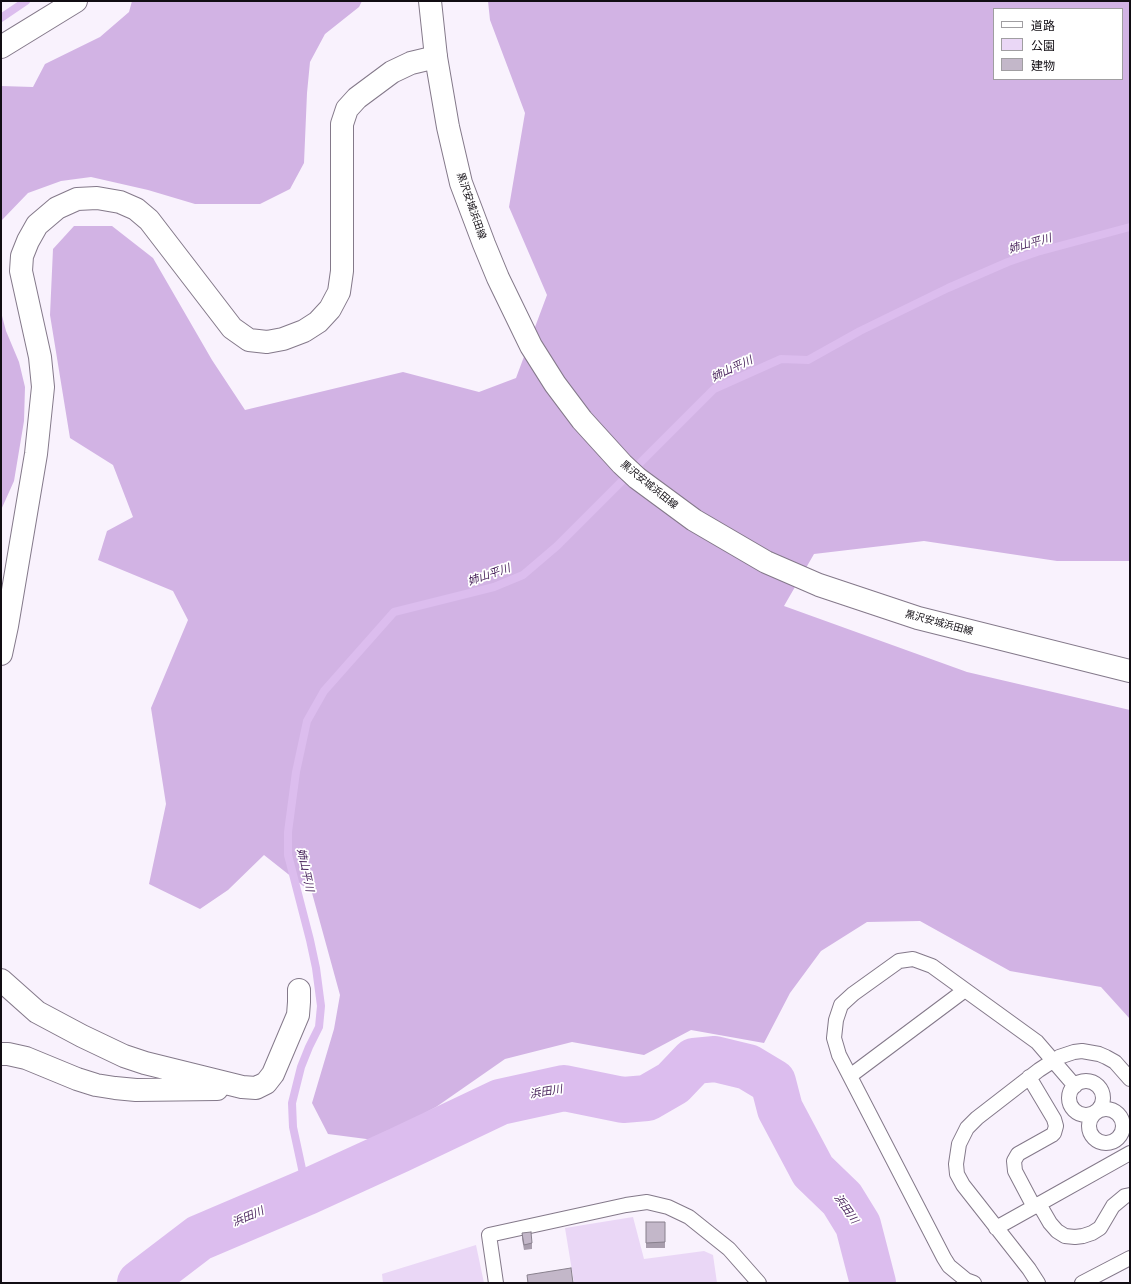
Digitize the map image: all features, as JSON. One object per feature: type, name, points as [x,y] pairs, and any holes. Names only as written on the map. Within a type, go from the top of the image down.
[{"type":"street","points":[[1,47],[76,1]]},
{"type":"street","name":"黒沢安城浜田線","points":[[430,1],[436,57],[448,127],[461,183],[498,278],[531,346],[555,384],[582,420],[622,464],[637,478],[694,520],[766,562],[819,585],[918,618],[1130,671]]},
{"type":"street","points":[[1,654],[36,454],[43,387],[40,357],[21,271],[22,256],[37,225],[57,208],[77,199],[97,198],[120,202],[136,209],[149,220],[232,328],[249,340],[267,342],[283,339],[304,331],[318,322],[330,309],[339,292],[342,271],[342,124],[347,109],[357,98],[392,72],[411,63],[436,57]]},
{"type":"street","points":[[1,980],[37,1012],[124,1056],[145,1063],[242,1087]]},
{"type":"street","points":[[1,1054],[26,1058],[77,1079],[96,1085],[115,1088],[136,1090],[242,1087],[256,1088],[266,1083],[273,1074],[298,1015],[299,990]]},
{"type":"lane","points":[[974,1283],[966,1280],[949,1266],[944,1258],[839,1055],[834,1038],[836,1020],[841,1006],[853,994],[899,961],[913,959],[932,966],[1036,1042],[1075,1086]]},
{"type":"lane","points":[[850,1076],[965,990]]},
{"type":"lane","points":[[1038,1283],[1029,1269],[966,1190],[957,1174],[956,1164],[959,1144],[967,1128],[977,1118],[1053,1060],[1074,1052],[1106,1056],[1115,1062],[1130,1079]]},
{"type":"lane","points":[[1029,1077],[1054,1119],[1056,1126],[1052,1135],[1018,1154],[1014,1161],[1015,1171],[1050,1223],[1057,1231],[1065,1236],[1074,1237],[1092,1233],[1100,1228],[1113,1206],[1125,1196],[1130,1195]]},
{"type":"lane","points":[[1075,1086],[1070,1092],[1069,1099],[1074,1109],[1080,1114],[1085,1115],[1096,1112],[1102,1109],[1109,1109],[1125,1115],[1119,1136],[1114,1141],[1102,1142],[1094,1139],[1089,1130],[1090,1119],[1096,1112],[1100,1108],[1103,1100],[1103,1095],[1098,1086],[1088,1081],[1079,1083],[1075,1086]]},
{"type":"lane","points":[[996,1228],[1130,1153]]},
{"type":"lane","points":[[496,1283],[489,1235],[626,1205],[647,1202],[668,1207],[689,1217],[729,1249],[759,1283]]},
{"type":"lane","points":[[1082,1283],[1129,1262]]},
{"type":"green space","points":[[633,1217],[644,1259],[704,1251],[713,1255],[717,1283],[574,1283],[565,1228]]},
{"type":"green space","points":[[476,1245],[484,1283],[383,1283],[382,1274]]},
{"type":"shaded area","points":[[132,1],[362,1],[359,7],[325,34],[310,62],[304,163],[290,189],[260,204],[195,204],[148,190],[91,177],[61,181],[28,193],[2,220],[1,223],[1,86],[33,87],[45,64],[100,37],[129,12]]},
{"type":"shaded area","points":[[488,1],[1130,1],[1130,561],[1057,561],[924,541],[814,554],[784,606],[967,672],[1130,710],[1130,1019],[1101,987],[1010,971],[920,921],[867,922],[821,951],[790,993],[764,1043],[691,1030],[644,1055],[572,1042],[505,1059],[436,1107],[374,1140],[328,1134],[312,1103],[334,1029],[340,995],[312,893],[264,855],[228,890],[200,909],[149,884],[166,804],[151,708],[188,620],[173,591],[98,560],[107,531],[133,517],[113,465],[70,438],[50,315],[53,249],[74,226],[112,226],[153,258],[212,360],[245,410],[403,372],[479,392],[516,378],[547,295],[509,207],[525,113],[490,20]]},
{"type":"shaded area","points":[[1,312],[6,331],[19,362],[25,387],[24,421],[14,481],[1,510]]},
{"type":"building","points":[[646,1222],[665,1222],[665,1242],[646,1243]]},
{"type":"building","points":[[531,1232],[532,1243],[524,1245],[522,1233]]},
{"type":"building","points":[[571,1268],[573,1283],[528,1283],[527,1275]]},
{"type":"waterway","points":[[1,18],[26,1]]},
{"type":"waterway","name":"姉山平川","points":[[307,1192],[293,1127],[292,1103],[301,1067],[319,1027],[321,1006],[316,968],[310,940],[288,855],[288,832],[296,772],[307,721],[324,691],[394,612],[494,587],[523,575],[557,546],[714,389],[781,359],[808,360],[860,331],[948,288],[1008,262],[1037,252],[1130,227]]},
{"type":"waterway","name":"浜田川","points":[[140,1283],[199,1238],[307,1192],[500,1102],[564,1088],[623,1100],[647,1098],[673,1083],[694,1061],[715,1059],[748,1067],[773,1082],[780,1109],[813,1171],[842,1199],[858,1225],[873,1283]]}]
